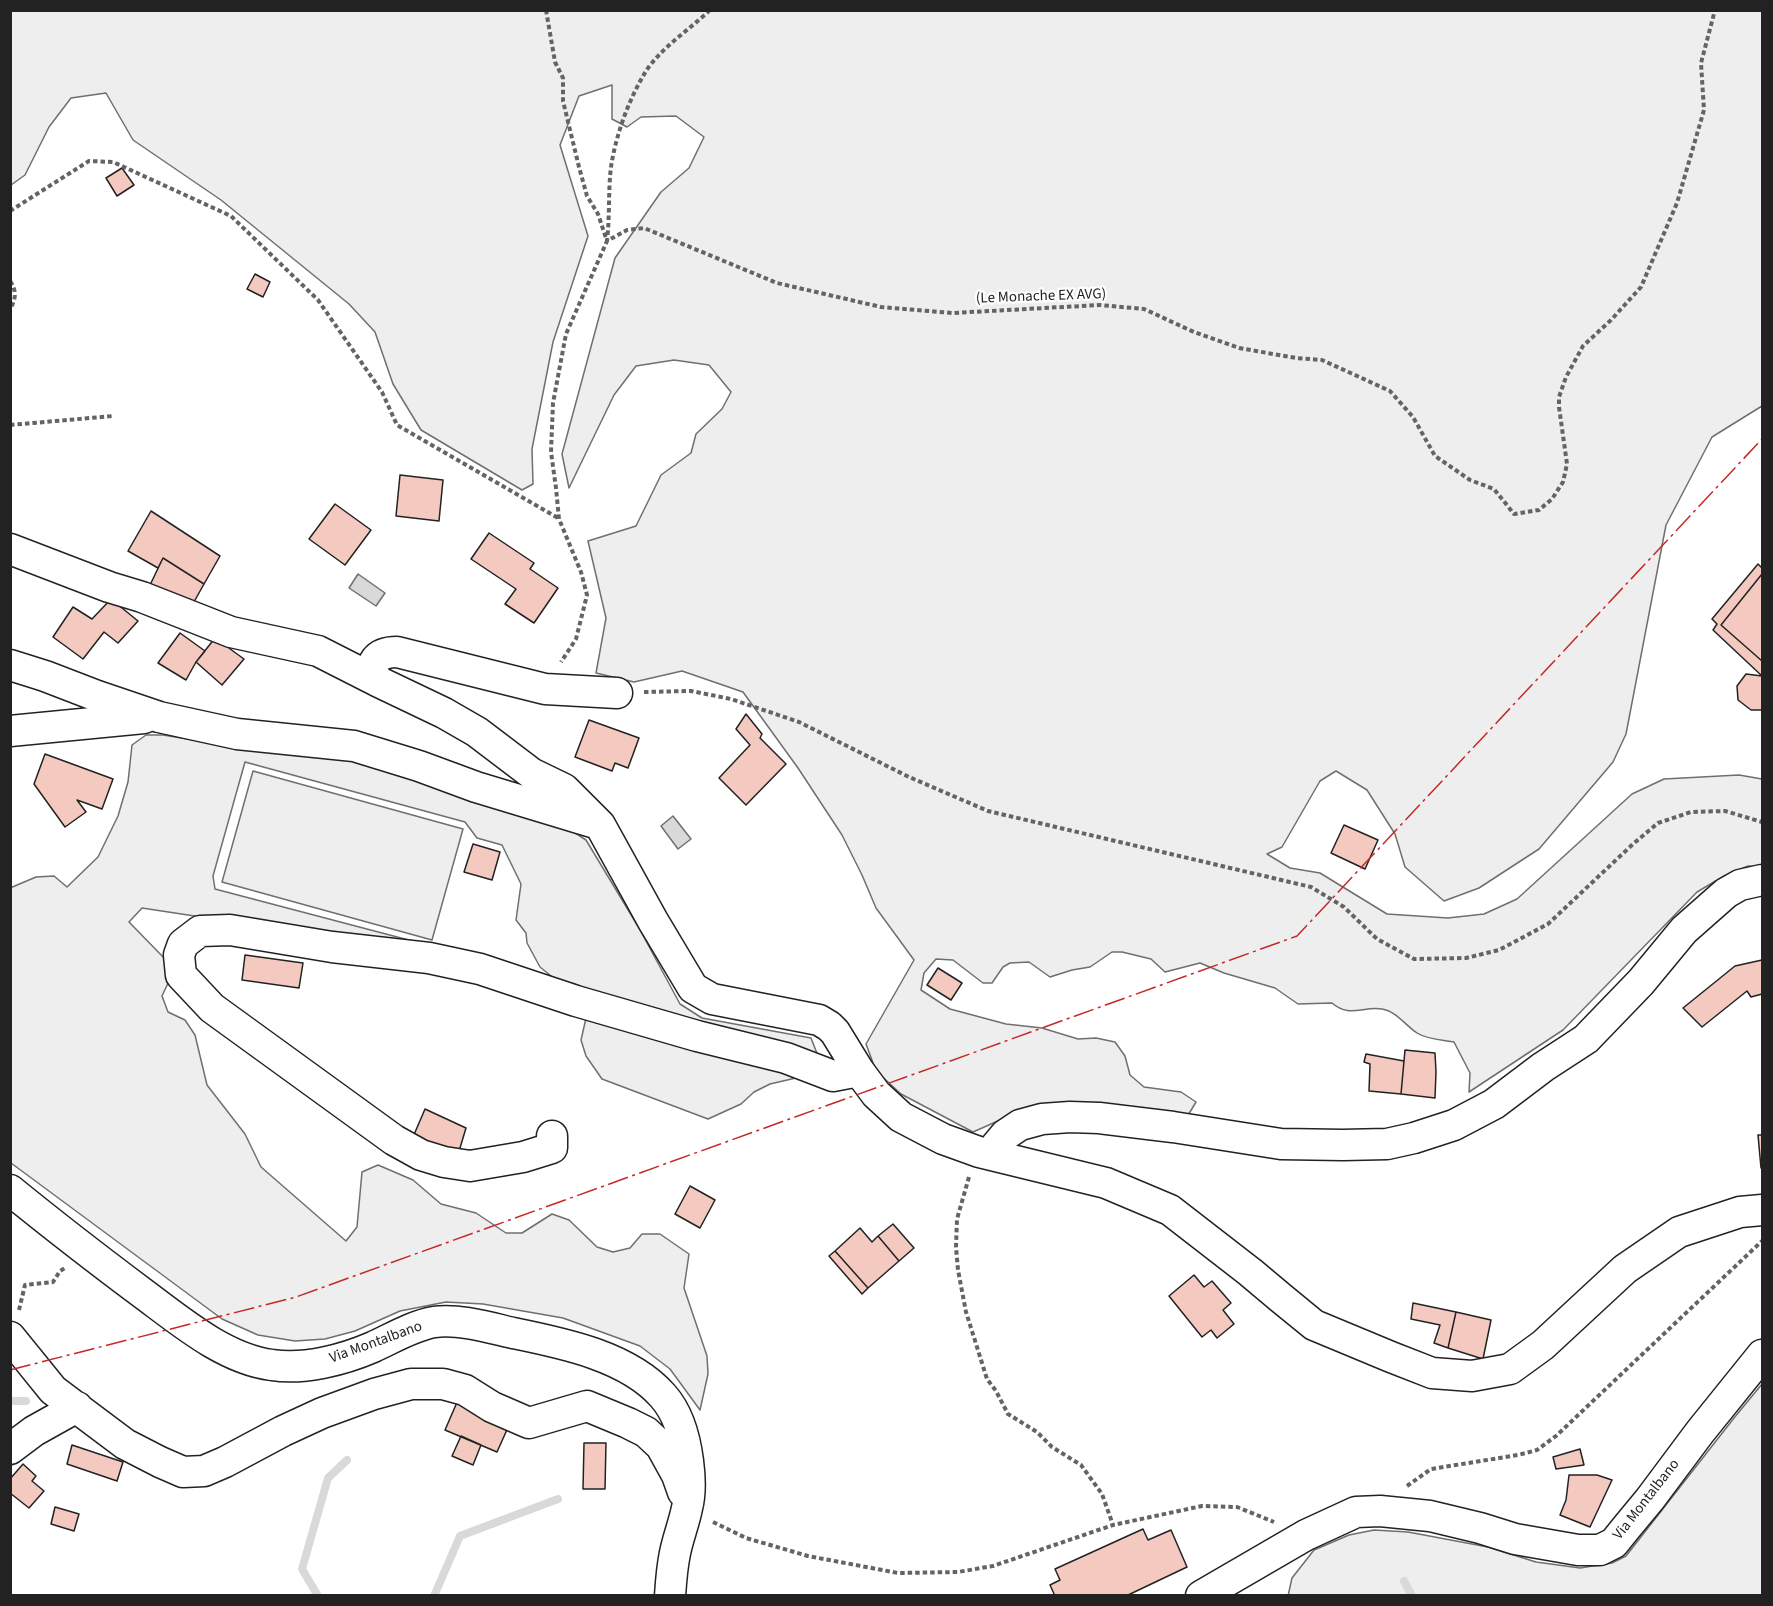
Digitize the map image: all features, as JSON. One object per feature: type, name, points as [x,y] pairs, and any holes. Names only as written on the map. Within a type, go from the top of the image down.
[{"type":"street","points":[[10,549],[231,632],[318,651],[444,713],[477,732],[531,773],[564,789],[600,825],[693,988],[712,999],[819,1020],[835,1032],[876,1094],[901,1117],[943,1139],[984,1153],[1106,1183],[1170,1210],[1314,1325],[1391,1357],[1432,1372],[1472,1376],[1510,1369],[1543,1345],[1625,1269],[1679,1233],[1740,1212],[1762,1209]]},
{"type":"street","points":[[377,681],[372,670],[374,661],[381,655],[397,652],[545,689],[617,693]]},
{"type":"street","points":[[10,665],[159,717],[237,734],[354,746],[600,825]]},
{"type":"street","points":[[10,731],[159,717]]},
{"type":"street","points":[[984,1153],[1020,1125],[1042,1119],[1070,1117],[1163,1126],[1281,1144],[1387,1144],[1454,1125],[1494,1104],[1543,1067],[1586,1039],[1641,982],[1684,930],[1726,893],[1740,885],[1762,880]]},
{"type":"street","points":[[552,1136],[552,1148],[523,1157],[470,1166],[421,1155],[394,1140],[212,1008],[181,975],[178,955],[183,944],[200,931],[230,930],[332,947],[429,958],[480,969],[576,1002],[786,1058],[833,1076],[859,1071]]},
{"type":"street","name":"Via Montalbano","points":[[10,1190],[182,1322],[219,1346],[255,1362],[273,1366],[303,1366],[332,1360],[372,1347],[408,1330],[435,1322],[468,1323],[559,1342],[605,1358],[634,1372],[664,1396],[678,1417],[688,1462],[690,1487],[674,1554],[670,1596]]},
{"type":"street","points":[[14,1328],[53,1390],[124,1444],[183,1472],[204,1471],[322,1413],[374,1394],[411,1384],[442,1384],[465,1390],[492,1407],[529,1423],[587,1406],[646,1432],[661,1446],[677,1475],[685,1515]]},
{"type":"street","name":"Via Montalbano","points":[[1306,1535],[1356,1512],[1380,1511],[1430,1516],[1515,1539],[1578,1550],[1600,1550],[1614,1543],[1762,1355]]},
{"type":"street","points":[[10,1449],[34,1431],[77,1407]]},
{"type":"street","points":[[1201,1596],[1306,1535]]},
{"type":"path","points":[[546,10],[555,62],[563,78],[563,101],[579,167],[587,196],[598,214],[607,241]]},
{"type":"path","points":[[545,689],[576,639],[587,595],[581,572],[559,519],[551,452],[554,403],[566,334],[607,241],[611,167],[630,103],[647,70],[670,45],[710,10]]},
{"type":"path","name":"(Le Monache EX AVG)","points":[[607,241],[627,230],[644,228],[777,283],[881,307],[952,313],[1100,305],[1144,309],[1194,332],[1239,348],[1322,360],[1390,391],[1413,417],[1435,456],[1470,480],[1494,489],[1514,514],[1539,510],[1552,499],[1563,482],[1567,465],[1559,407],[1559,397],[1566,377],[1582,346],[1611,320],[1641,287],[1677,203],[1704,110],[1701,63],[1715,10]]},
{"type":"path","points":[[10,211],[89,161],[113,162],[231,216],[318,300],[382,392],[397,425],[559,519]]},
{"type":"path","points":[[10,281],[15,288],[15,300],[10,309]]},
{"type":"path","points":[[10,426],[113,416]]},
{"type":"path","points":[[617,693],[691,691],[731,699],[799,722],[909,777],[988,811],[1311,887],[1344,908],[1377,939],[1414,959],[1466,958],[1499,950],[1548,924],[1658,823],[1692,812],[1725,812],[1762,822]]},
{"type":"path","points":[[984,1153],[965,1188],[957,1219],[956,1247],[966,1312],[987,1379],[1008,1414],[1037,1432],[1052,1447],[1081,1465],[1102,1494],[1113,1525]]},
{"type":"path","points":[[1380,1511],[1412,1481],[1431,1469],[1537,1450],[1556,1436],[1762,1241]]},
{"type":"path","points":[[14,1328],[25,1285],[52,1282],[60,1271],[72,1266],[110,1269]]},
{"type":"path","points":[[685,1515],[714,1522],[746,1538],[808,1556],[898,1573],[958,1572],[993,1566],[1113,1525],[1203,1506],[1237,1507],[1306,1535]]},
{"type":"shaded area","points":[[11,11],[1762,11],[1762,406],[1712,437],[1666,525],[1626,734],[1613,762],[1539,849],[1479,888],[1444,901],[1405,867],[1395,834],[1367,790],[1336,771],[1320,781],[1282,847],[1267,854],[1290,868],[1320,873],[1387,914],[1448,918],[1484,914],[1517,899],[1632,794],[1664,779],[1739,775],[1762,779],[1762,867],[1748,866],[1724,876],[1697,892],[1563,1030],[1469,1092],[1470,1073],[1454,1042],[1421,1035],[1387,1010],[1375,1008],[1350,1011],[1332,1003],[1298,1004],[1275,988],[1224,973],[1200,963],[1165,972],[1151,959],[1112,952],[1090,967],[1050,977],[1029,962],[1010,963],[1003,967],[992,983],[983,983],[953,960],[936,959],[924,973],[921,990],[950,1009],[1006,1024],[1042,1028],[1078,1039],[1096,1038],[1115,1042],[1125,1056],[1130,1075],[1144,1087],[1181,1092],[1196,1102],[1187,1117],[1007,1117],[973,1132],[901,1094],[876,1071],[866,1044],[914,960],[876,908],[842,835],[798,768],[743,692],[682,671],[634,682],[596,673],[606,618],[588,541],[636,526],[661,475],[691,453],[696,434],[722,409],[731,392],[709,365],[674,360],[636,366],[614,395],[569,488],[562,454],[615,258],[661,192],[689,168],[704,137],[676,116],[641,117],[627,127],[612,119],[612,85],[579,96],[560,145],[588,236],[553,342],[532,449],[533,484],[522,490],[421,430],[393,384],[375,332],[349,304],[221,200],[133,140],[106,93],[71,98],[49,127],[25,175],[11,185]]},
{"type":"shaded area","points":[[358,574],[385,593],[376,606],[349,588]]},
{"type":"shaded area","points":[[146,735],[163,735],[249,749],[326,754],[376,764],[566,827],[586,840],[639,928],[680,1004],[702,1018],[811,1038],[818,1056],[813,1074],[770,1084],[754,1092],[741,1104],[708,1119],[602,1079],[586,1056],[581,1040],[589,1005],[588,996],[575,984],[556,980],[540,967],[527,943],[526,933],[516,920],[521,884],[502,845],[477,838],[465,822],[245,762],[213,876],[215,889],[420,943],[418,950],[142,908],[129,922],[166,960],[170,979],[162,996],[168,1012],[185,1020],[195,1035],[207,1085],[245,1134],[261,1167],[346,1241],[357,1227],[362,1172],[378,1165],[413,1180],[441,1204],[476,1213],[506,1233],[522,1233],[552,1214],[569,1220],[597,1247],[613,1252],[630,1248],[642,1234],[660,1234],[689,1254],[684,1288],[707,1356],[708,1374],[700,1410],[670,1369],[640,1346],[563,1318],[483,1304],[446,1302],[400,1311],[355,1331],[325,1339],[295,1341],[258,1335],[222,1319],[11,1163],[10,888],[36,877],[54,876],[67,887],[98,857],[118,816],[128,782],[132,745]]},
{"type":"shaded area","points":[[253,771],[463,829],[432,940],[222,882]]},
{"type":"shaded area","points":[[673,816],[691,839],[678,849],[661,826]]},
{"type":"shaded area","points":[[1762,1384],[1762,1595],[1288,1596],[1292,1578],[1314,1550],[1349,1535],[1374,1530],[1408,1532],[1488,1547],[1536,1562],[1580,1568],[1612,1563],[1626,1556]]},
{"type":"building","points":[[122,168],[134,185],[117,196],[106,178]]},
{"type":"building","points":[[255,274],[270,282],[263,297],[247,289]]},
{"type":"building","points":[[400,475],[443,480],[439,521],[396,516]]},
{"type":"building","points":[[335,504],[371,530],[345,565],[309,539]]},
{"type":"building","points":[[151,511],[220,556],[204,584],[163,558],[158,568],[128,551]]},
{"type":"building","points":[[489,533],[534,563],[530,569],[558,588],[534,623],[505,604],[516,589],[471,559]]},
{"type":"building","points":[[163,558],[204,584],[190,609],[150,585]]},
{"type":"building","points":[[1758,564],[1762,568],[1762,574],[1721,625],[1762,661],[1762,676],[1713,630],[1717,624],[1712,619]]},
{"type":"building","points":[[1762,574],[1762,661],[1721,625]]},
{"type":"building","points":[[111,599],[138,621],[118,643],[104,632],[83,659],[53,637],[73,607],[92,619]]},
{"type":"building","points":[[180,633],[205,651],[186,680],[158,663]]},
{"type":"building","points":[[215,638],[244,659],[222,685],[196,662]]},
{"type":"building","points":[[1746,674],[1762,676],[1762,710],[1751,710],[1738,700],[1737,686]]},
{"type":"building","points":[[746,714],[762,734],[760,738],[786,764],[746,805],[719,778],[750,745],[736,729]]},
{"type":"building","points":[[589,720],[639,738],[628,768],[615,763],[612,771],[575,757]]},
{"type":"building","points":[[45,754],[113,779],[102,809],[77,800],[86,812],[65,827],[34,784]]},
{"type":"building","points":[[1344,825],[1378,840],[1365,869],[1331,853]]},
{"type":"building","points":[[473,844],[500,852],[492,880],[464,872]]},
{"type":"building","points":[[245,955],[303,963],[299,988],[242,980]]},
{"type":"building","points":[[1762,960],[1762,994],[1751,997],[1747,991],[1702,1027],[1683,1008],[1735,966]]},
{"type":"building","points":[[938,968],[962,983],[951,1000],[927,985]]},
{"type":"building","points":[[1405,1050],[1435,1053],[1435,1098],[1401,1094]]},
{"type":"building","points":[[1366,1054],[1404,1061],[1401,1094],[1369,1091],[1370,1064],[1364,1062]]},
{"type":"building","points":[[425,1109],[466,1128],[457,1158],[413,1137]]},
{"type":"building","points":[[1758,1135],[1762,1135],[1762,1168],[1761,1168]]},
{"type":"building","points":[[690,1186],[715,1200],[700,1228],[675,1214]]},
{"type":"building","points":[[893,1224],[914,1248],[899,1261],[878,1236]]},
{"type":"building","points":[[860,1228],[872,1242],[878,1236],[899,1261],[868,1288],[835,1251]]},
{"type":"building","points":[[835,1251],[868,1288],[862,1294],[829,1256]]},
{"type":"building","points":[[1194,1275],[1204,1287],[1212,1281],[1231,1303],[1223,1310],[1234,1324],[1217,1338],[1211,1330],[1202,1337],[1169,1296]]},
{"type":"building","points":[[1413,1303],[1456,1312],[1448,1348],[1434,1343],[1440,1325],[1411,1319]]},
{"type":"building","points":[[1456,1312],[1491,1320],[1483,1359],[1448,1348]]},
{"type":"building","points":[[458,1400],[510,1423],[497,1452],[445,1430]]},
{"type":"building","points":[[461,1436],[481,1445],[473,1465],[452,1456]]},
{"type":"building","points":[[584,1443],[606,1443],[605,1489],[583,1489]]},
{"type":"building","points":[[72,1445],[123,1462],[117,1481],[67,1464]]},
{"type":"building","points":[[1580,1449],[1584,1465],[1556,1469],[1553,1457]]},
{"type":"building","points":[[23,1464],[36,1476],[32,1481],[44,1491],[29,1508],[10,1493],[10,1479]]},
{"type":"building","points":[[1569,1475],[1597,1475],[1612,1480],[1590,1527],[1560,1515],[1566,1500]]},
{"type":"building","points":[[55,1507],[79,1514],[74,1531],[51,1524]]},
{"type":"building","points":[[1143,1529],[1148,1540],[1171,1530],[1187,1567],[1126,1596],[1055,1596],[1050,1585],[1060,1580],[1055,1569]]},
{"type":"waterway","points":[[10,1401],[26,1401]]},
{"type":"waterway","points":[[318,1596],[302,1569],[328,1478],[347,1460]]},
{"type":"waterway","points":[[434,1596],[460,1536],[558,1499]]},
{"type":"waterway","points":[[1404,1581],[1412,1596]]},
{"type":"power","points":[[10,1370],[296,1297],[1297,936],[1762,439]]}]
